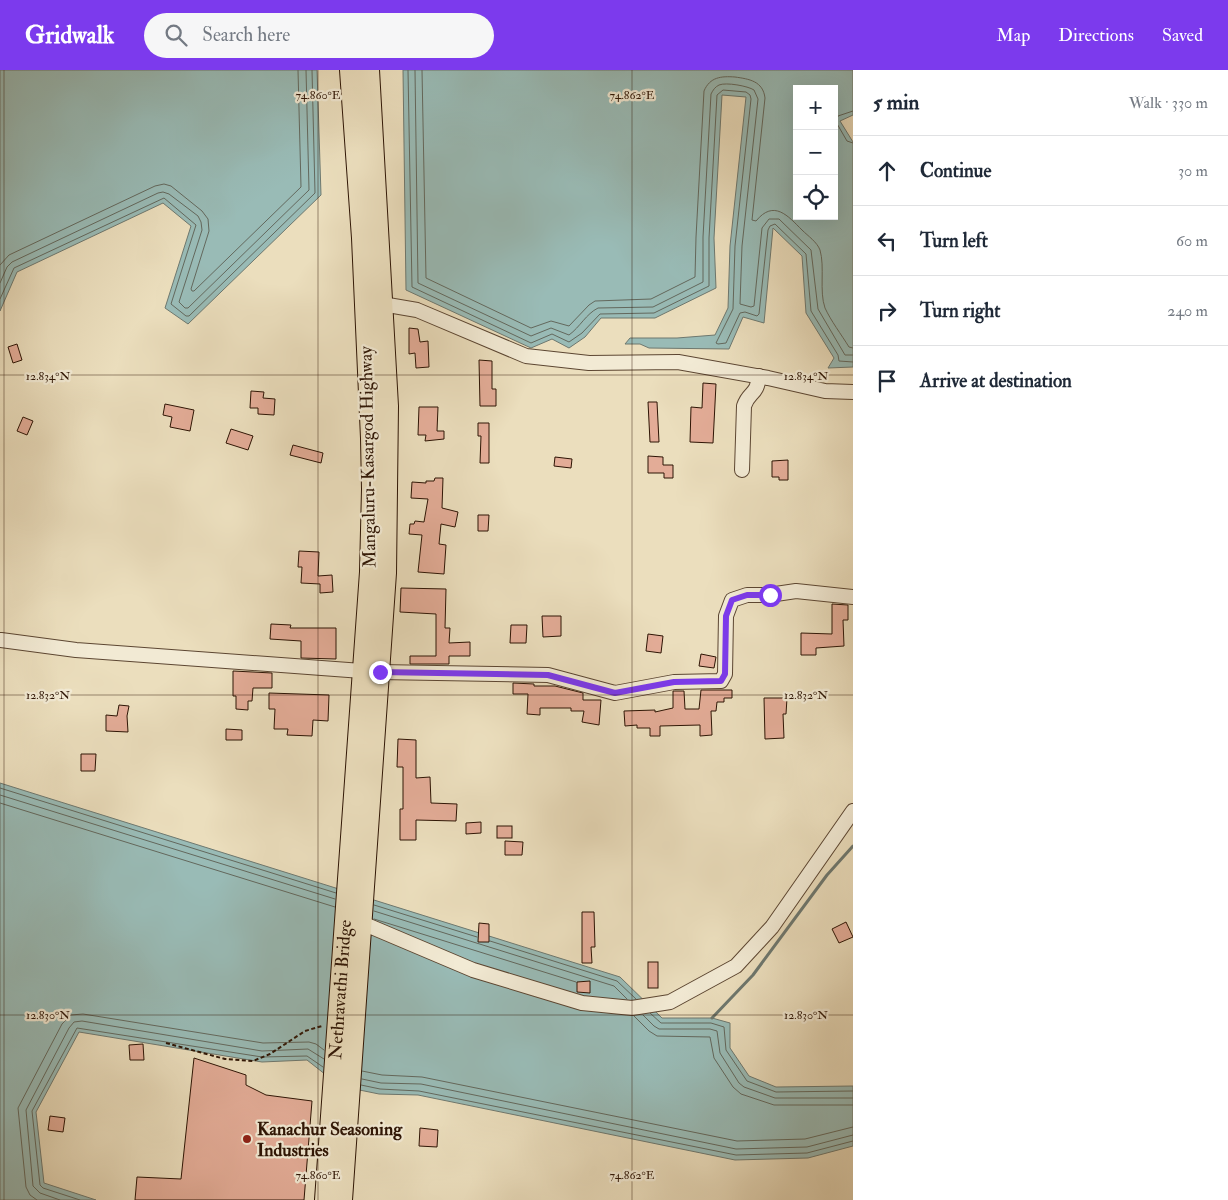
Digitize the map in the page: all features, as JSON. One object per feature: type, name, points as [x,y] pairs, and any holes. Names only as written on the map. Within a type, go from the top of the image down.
[{"type":"highway","name":"Mangaluru-Kasargod Highway","points":[[350,70],[370,236],[371,671]]},
{"type":"highway","points":[[356,878],[371,671],[386,572],[388,406],[382,304],[370,236],[369,70]]},
{"type":"highway","name":"Nethravathi Bridge","points":[[340,1102],[362,923],[356,878]]},
{"type":"highway","name":"Nethravathi Bridge","points":[[340,1102],[337,1022],[356,878]]},
{"type":"highway","points":[[325,1200],[340,1102]]},
{"type":"highway","points":[[340,1102],[342,1200]]},
{"type":"street","points":[[382,304],[417,310],[526,356],[590,363],[678,362],[759,376],[825,391],[853,392]]},
{"type":"street","points":[[742,470],[744,406],[756,391],[759,376]]},
{"type":"street","points":[[0,640],[76,650],[371,671],[548,675],[615,693],[674,682],[721,681],[725,674],[726,616],[732,600],[747,595],[770,595],[796,591],[853,597]]},
{"type":"street","points":[[362,923],[473,970],[582,1003],[632,1008],[670,1002],[736,966],[772,927],[853,811]]},
{"type":"path","points":[[166,1043],[225,1059],[253,1061],[270,1054],[305,1031],[337,1022]]},
{"type":"water","points":[[0,70],[317,70],[321,195],[188,324],[165,308],[191,226],[163,203],[17,272],[0,311]]},
{"type":"water","points":[[403,70],[853,70],[853,115],[840,121],[853,142],[853,367],[828,368],[834,358],[806,313],[802,256],[773,228],[764,323],[743,317],[729,349],[649,348],[640,344],[625,344],[630,338],[677,338],[715,335],[728,308],[730,246],[746,97],[722,95],[714,238],[716,288],[655,318],[601,318],[585,337],[569,348],[552,339],[531,348],[406,290]]},
{"type":"water","points":[[0,783],[620,977],[662,1018],[712,1018],[730,1023],[730,1048],[749,1076],[776,1087],[853,1086],[853,1146],[808,1158],[735,1160],[418,1095],[379,1094],[340,1086],[307,1060],[262,1062],[79,1032],[36,1112],[44,1183],[96,1200],[0,1200]]},
{"type":"building","points":[[409,328],[418,329],[420,342],[428,341],[429,367],[416,368],[415,353],[409,354]]},
{"type":"building","points":[[17,344],[22,360],[13,363],[8,347]]},
{"type":"building","points":[[479,360],[492,361],[492,389],[496,389],[496,406],[480,406]]},
{"type":"building","points":[[703,383],[716,384],[713,443],[690,442],[691,407],[702,408]]},
{"type":"building","points":[[251,391],[264,392],[263,398],[275,399],[274,415],[258,414],[258,408],[250,408]]},
{"type":"building","points":[[648,402],[657,402],[659,442],[650,442]]},
{"type":"building","points":[[165,404],[194,410],[190,431],[170,427],[172,417],[163,415]]},
{"type":"building","points":[[419,407],[438,407],[437,431],[444,431],[444,439],[425,441],[426,435],[418,435]]},
{"type":"building","points":[[23,417],[33,421],[27,435],[17,431]]},
{"type":"building","points":[[478,423],[489,423],[489,463],[480,463],[481,436],[478,436]]},
{"type":"building","points":[[231,429],[253,436],[248,450],[226,443]]},
{"type":"building","points":[[293,445],[323,453],[321,463],[290,455]]},
{"type":"building","points":[[648,456],[663,457],[663,465],[673,465],[673,478],[664,478],[664,473],[648,473]]},
{"type":"building","points":[[555,457],[572,459],[571,468],[554,466]]},
{"type":"building","points":[[788,460],[788,480],[779,480],[779,477],[772,477],[772,461]]},
{"type":"building","points":[[435,478],[443,478],[442,508],[458,512],[455,527],[441,524],[439,544],[446,545],[444,574],[418,572],[422,535],[409,534],[410,524],[414,524],[415,521],[424,522],[428,499],[411,498],[412,482],[426,483],[426,481],[434,481]]},
{"type":"building","points":[[478,515],[489,515],[488,531],[478,531]]},
{"type":"building","points":[[299,551],[319,552],[318,576],[332,575],[333,592],[320,593],[320,584],[301,583],[302,567],[298,567]]},
{"type":"building","points":[[401,588],[446,589],[445,628],[450,628],[449,643],[470,642],[470,656],[449,656],[449,664],[410,664],[410,656],[436,656],[436,614],[400,612]]},
{"type":"building","points":[[832,604],[848,605],[848,620],[843,620],[844,646],[816,648],[816,655],[801,655],[801,633],[832,634]]},
{"type":"building","points":[[542,616],[561,616],[561,636],[543,637]]},
{"type":"building","points":[[271,624],[291,625],[290,628],[336,628],[336,659],[301,658],[301,641],[270,639]]},
{"type":"building","points":[[511,625],[527,625],[526,643],[510,643]]},
{"type":"building","points":[[648,634],[663,636],[661,653],[646,651]]},
{"type":"building","points":[[701,654],[716,657],[714,668],[699,666]]},
{"type":"building","points":[[233,671],[272,673],[272,688],[253,688],[252,701],[248,701],[248,710],[236,709],[236,696],[233,696]]},
{"type":"building","points":[[513,683],[555,686],[583,693],[583,700],[601,700],[599,725],[582,722],[584,711],[571,711],[571,708],[540,708],[540,715],[527,714],[528,694],[513,694]]},
{"type":"building","points":[[701,690],[732,690],[732,698],[724,698],[724,702],[717,702],[716,711],[711,711],[712,735],[700,736],[700,725],[660,726],[660,736],[650,736],[650,728],[637,728],[637,725],[625,726],[624,711],[655,710],[655,712],[673,708],[673,691],[684,691],[685,709],[699,709]]},
{"type":"building","points":[[269,693],[329,695],[328,721],[313,720],[312,736],[287,735],[288,729],[274,729],[275,709],[269,709]]},
{"type":"building","points":[[764,698],[787,698],[786,714],[783,714],[784,738],[765,739]]},
{"type":"building","points":[[119,705],[129,706],[127,716],[128,732],[106,731],[106,715],[117,716]]},
{"type":"building","points":[[226,729],[242,730],[242,740],[226,740]]},
{"type":"building","points":[[398,739],[416,740],[416,778],[430,777],[431,803],[457,804],[456,821],[416,820],[416,840],[400,840],[400,809],[403,809],[403,767],[397,767]]},
{"type":"building","points":[[81,754],[96,754],[95,771],[81,771]]},
{"type":"building","points":[[481,822],[481,833],[466,834],[466,823]]},
{"type":"building","points":[[497,826],[512,826],[512,838],[497,838]]},
{"type":"building","points":[[505,841],[523,842],[522,855],[505,855]]},
{"type":"building","points":[[582,912],[594,912],[595,947],[591,947],[592,963],[582,963]]},
{"type":"building","points":[[846,922],[853,937],[839,943],[832,929]]},
{"type":"building","points":[[479,923],[489,924],[489,942],[478,942]]},
{"type":"building","points":[[648,962],[658,962],[658,988],[648,988]]},
{"type":"building","points":[[590,981],[590,993],[577,992],[577,982]]},
{"type":"building","points":[[143,1044],[144,1060],[130,1060],[129,1045]]},
{"type":"building","name":"Kanachur Seasoning Industries","points":[[194,1058],[246,1075],[246,1085],[266,1095],[312,1101],[304,1200],[135,1200],[137,1177],[181,1179]]},
{"type":"building","points":[[50,1116],[65,1118],[63,1132],[48,1130]]},
{"type":"building","points":[[420,1128],[438,1130],[437,1147],[419,1146]]},
{"type":"waterway","points":[[712,1018],[753,975],[827,875],[853,846]]},
{"type":"place","name":"Kanachur Seasoning Industries","points":[[247,1139]]},
{"type":"route","points":[[380,672],[548,675],[615,693],[674,682],[721,681],[725,674],[726,616],[732,600],[747,595],[770,595]]}]
